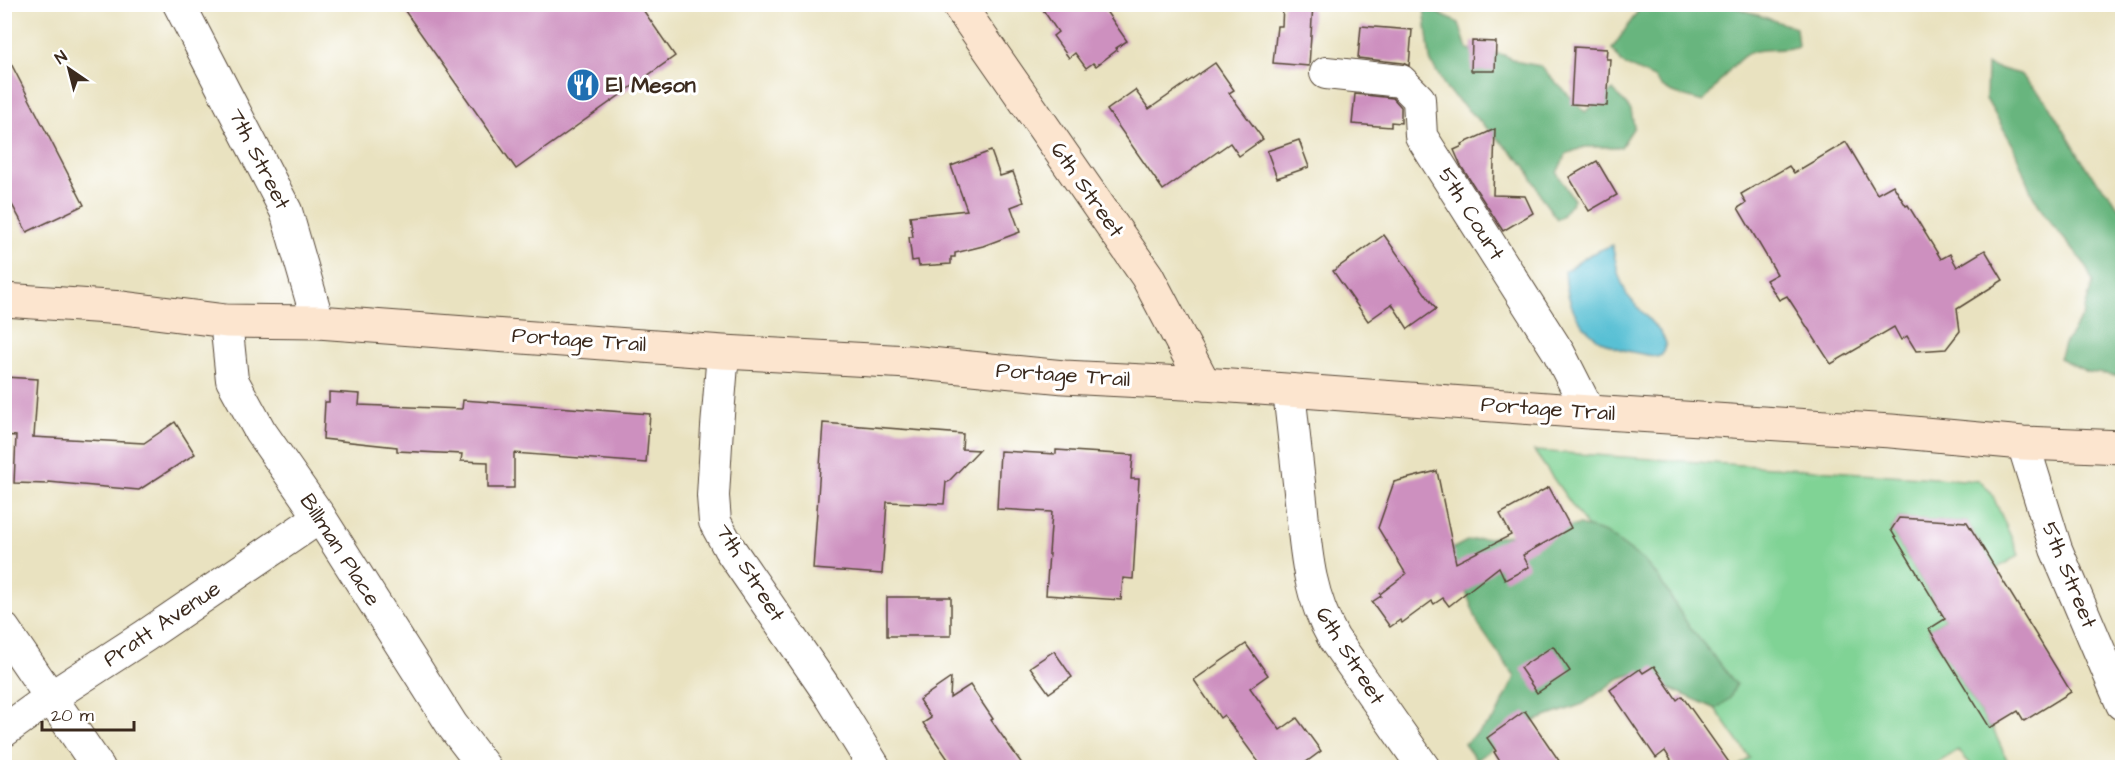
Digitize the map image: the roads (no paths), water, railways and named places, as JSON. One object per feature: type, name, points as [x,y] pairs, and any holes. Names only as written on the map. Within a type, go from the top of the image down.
[{"type":"main road","name":"6th Street","points":[[958,4],[1147,276],[1204,384]]},
{"type":"main road","name":"Portage Trail","points":[[4,300],[123,308],[226,321],[318,322],[723,352],[909,363],[1064,377],[1204,384],[1891,431],[2023,443],[2122,447]]},
{"type":"street","name":"7th Street","points":[[179,4],[286,211],[318,322]]},
{"type":"street","name":"5th Court","points":[[1326,73],[1401,81],[1419,99],[1421,136],[1559,353],[1589,412]]},
{"type":"street","name":"Billman Place","points":[[226,321],[232,380],[260,431],[320,517],[452,725],[485,768]]},
{"type":"street","name":"7th Street","points":[[723,352],[716,438],[715,522],[729,548],[830,694],[875,768]]},
{"type":"street","name":"6th Street","points":[[1289,391],[1306,556],[1313,595],[1334,639],[1424,768]]},
{"type":"street","name":"5th Street","points":[[2023,443],[2056,549],[2122,704]]},
{"type":"street","name":"Pratt Avenue","points":[[4,731],[320,517]]},
{"type":"street","points":[[4,629],[99,768]]},
{"type":"water","points":[[1612,245],[1619,276],[1627,295],[1661,333],[1666,343],[1662,355],[1657,357],[1613,347],[1588,331],[1575,314],[1568,294],[1565,271],[1591,254]]},
{"type":"place","name":"El Meson","points":[[583,85]]}]
